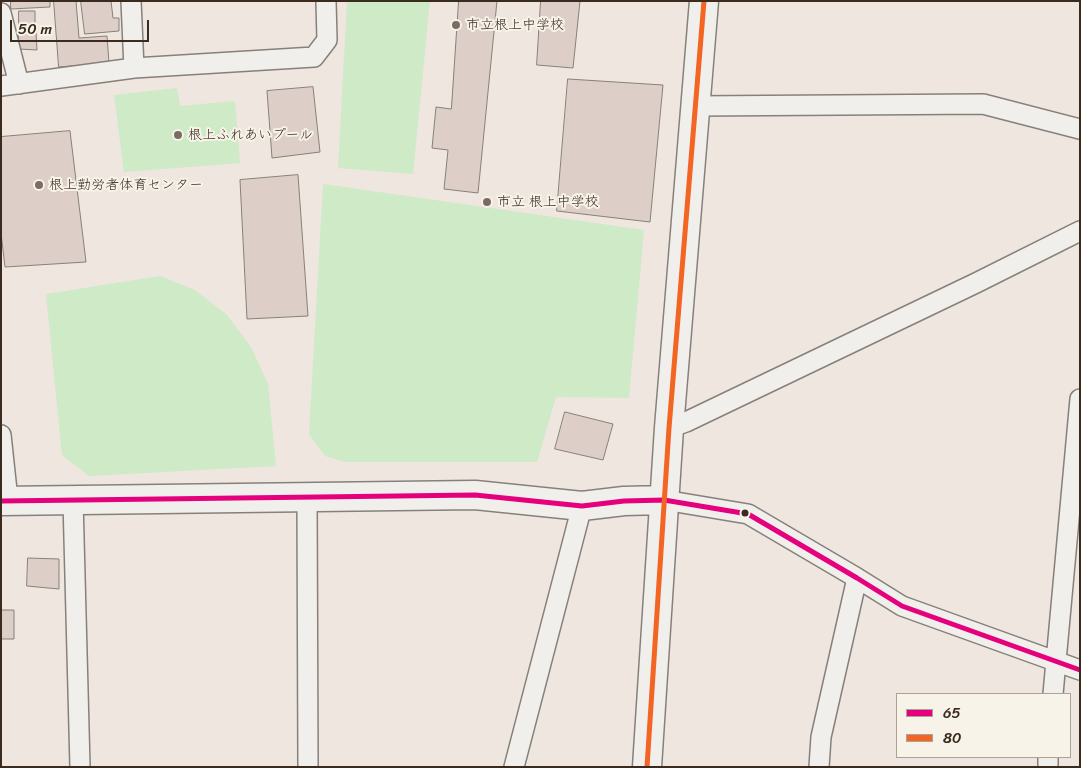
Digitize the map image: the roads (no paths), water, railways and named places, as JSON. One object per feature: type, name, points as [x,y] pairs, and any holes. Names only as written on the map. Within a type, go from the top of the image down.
[{"type":"street","points":[[131,1],[134,68]]},
{"type":"street","points":[[1,13],[10,85],[134,68],[314,57],[327,40],[326,1]]},
{"type":"street","points":[[647,767],[669,428],[704,1]]},
{"type":"street","points":[[696,106],[983,104],[1080,129]]},
{"type":"street","points":[[669,428],[686,422],[1080,231]]},
{"type":"street","points":[[1053,693],[1074,515],[1080,400]]},
{"type":"street","points":[[1,435],[4,500],[475,496],[582,506],[664,500],[748,514],[902,606],[1080,670]]},
{"type":"street","points":[[307,497],[308,767]]},
{"type":"street","points":[[73,500],[80,767]]},
{"type":"street","points":[[514,767],[582,506]]},
{"type":"street","points":[[819,767],[821,737],[857,578]]},
{"type":"place","name":"市立根上中学校","points":[[456,25]]},
{"type":"place","name":"根上ふれあいプール","points":[[178,135]]},
{"type":"place","name":"根上勤労者体育センター","points":[[39,185]]},
{"type":"place","name":"市立 根上中学校","points":[[487,202]]}]
